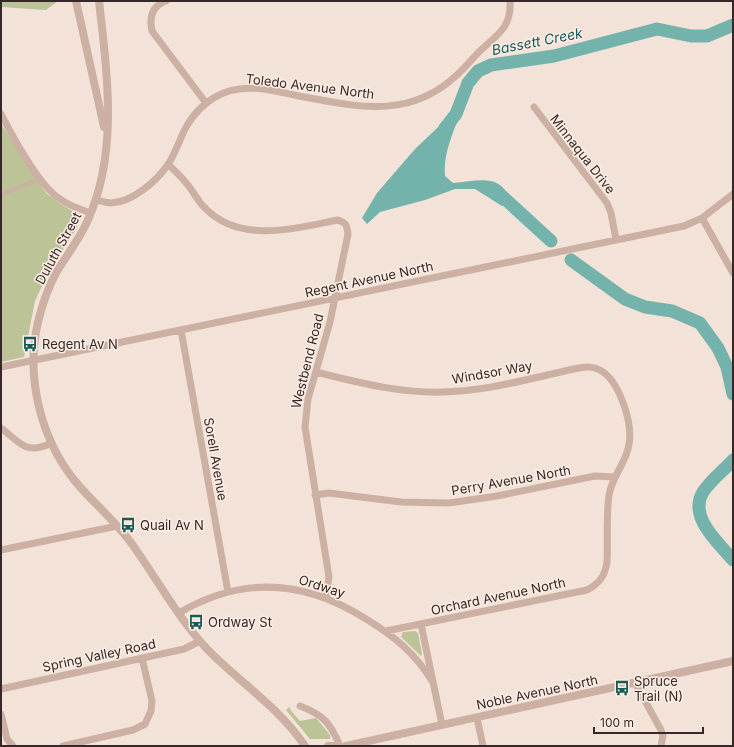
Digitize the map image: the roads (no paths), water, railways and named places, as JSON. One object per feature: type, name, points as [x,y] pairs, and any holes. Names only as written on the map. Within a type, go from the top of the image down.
[{"type":"street","name":"Duluth Street","points":[[76,1],[106,134]]},
{"type":"street","name":"Duluth Street","points":[[99,1],[108,107],[103,173],[91,213],[78,239],[55,275],[45,298],[38,322],[34,361],[35,387],[39,406],[52,443],[79,486],[118,526],[200,641],[227,667],[259,694],[286,722],[305,746]]},
{"type":"street","points":[[166,1],[159,4],[154,10],[150,23],[152,31],[206,103]]},
{"type":"street","name":"Toledo Avenue North","points":[[96,200],[107,203],[117,202],[142,191],[168,164],[192,117],[206,103],[223,93],[250,88],[366,108],[406,103],[425,96],[458,74],[506,27],[511,12],[510,1]]},
{"type":"street","name":"Minnaqua Drive","points":[[534,107],[607,204],[611,213],[616,240]]},
{"type":"street","points":[[1,114],[41,179],[51,192],[60,199],[91,213]]},
{"type":"street","name":"Westbend Road","points":[[168,164],[188,185],[204,208],[226,224],[261,231],[280,231],[338,220],[345,223],[348,227],[348,234],[334,298],[308,399],[305,427],[315,495],[330,577],[326,597]]},
{"type":"street","name":"Regent Avenue North","points":[[1,368],[684,226],[702,218],[733,194]]},
{"type":"street","points":[[702,218],[733,272]]},
{"type":"street","name":"Sorell Avenue","points":[[181,330],[228,592]]},
{"type":"street","name":"Windsor Way","points":[[316,372],[385,388],[440,392],[474,389],[579,368],[593,367],[601,370],[611,380],[617,390],[629,428],[629,445],[627,452],[614,477]]},
{"type":"street","points":[[1,428],[30,449],[38,449],[52,443]]},
{"type":"street","name":"Perry Avenue North","points":[[315,495],[329,493],[401,502],[449,503],[489,498],[595,476],[614,477]]},
{"type":"street","name":"Orchard Avenue North","points":[[386,632],[587,590],[598,583],[606,571],[608,503],[614,477]]},
{"type":"street","points":[[1,550],[118,526]]},
{"type":"street","name":"Ordway","points":[[179,613],[198,602],[228,592],[251,588],[280,587],[303,590],[326,597],[351,609],[386,632],[410,651],[432,681]]},
{"type":"street","name":"Ordway","points":[[421,624],[442,725]]},
{"type":"street","name":"Spring Valley Road","points":[[1,689],[184,648],[200,641]]},
{"type":"street","points":[[63,746],[133,730],[145,724],[151,711],[152,701],[142,658]]},
{"type":"street","name":"Noble Avenue North","points":[[346,746],[733,661]]},
{"type":"street","points":[[635,683],[661,730],[663,736],[661,746]]},
{"type":"street","points":[[300,706],[321,715],[331,727],[340,746]]},
{"type":"street","points":[[1,714],[7,739],[13,746]]},
{"type":"street","points":[[477,718],[483,746]]},
{"type":"street","points":[[328,746],[337,746]]},
{"type":"lane","points":[[1,194],[41,179]]},
{"type":"water","points":[[453,113],[459,116],[445,161],[445,176],[453,183],[480,180],[495,183],[502,187],[512,203],[502,206],[475,189],[455,189],[425,200],[380,212],[367,224],[362,218],[377,193],[415,149]]},
{"type":"waterway","name":"Bassett Creek","points":[[445,128],[456,114],[468,83],[478,71],[491,65],[554,56],[657,29],[691,36],[707,36],[733,25]]},
{"type":"waterway","name":"Bassett Creek","points":[[496,194],[503,197],[551,241]]},
{"type":"waterway","name":"Bassett Creek","points":[[571,260],[625,299],[645,307],[672,311],[700,323],[718,348],[727,367],[733,394]]},
{"type":"waterway","name":"Bassett Creek","points":[[733,460],[706,488],[699,501],[699,511],[707,529],[733,560]]},
{"type":"place","name":"Regent Av N","points":[[30,344]]},
{"type":"place","name":"Quail Av N","points":[[128,525]]},
{"type":"place","name":"Ordway St","points":[[196,622]]},
{"type":"place","name":"Spruce Trail (N)","points":[[622,688]]}]
